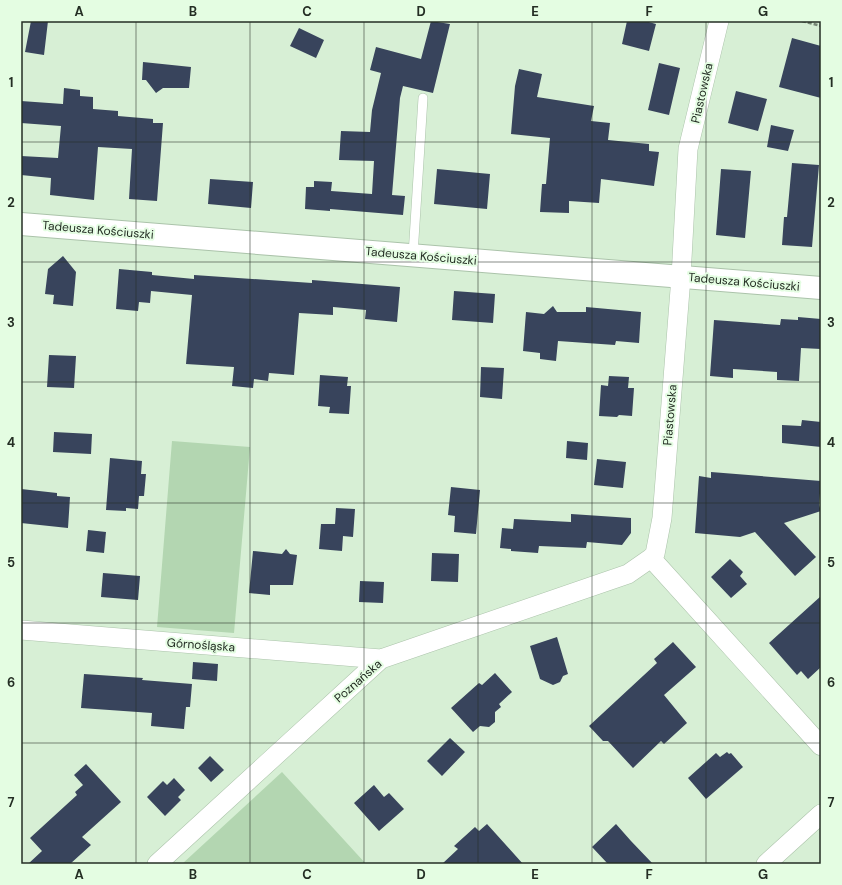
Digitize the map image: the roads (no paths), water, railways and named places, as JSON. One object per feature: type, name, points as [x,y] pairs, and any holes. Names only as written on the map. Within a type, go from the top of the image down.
[{"type":"street","name":"Piastowska","points":[[651,558],[655,554],[662,518],[681,277],[688,149],[719,21]]},
{"type":"street","name":"Tadeusza Kościuszki","points":[[21,224],[821,288]]},
{"type":"street","name":"Poznańska","points":[[157,864],[381,659],[628,574],[651,558]]},
{"type":"street","points":[[651,558],[821,746]]},
{"type":"street","name":"Górnośląska","points":[[21,630],[381,659]]},
{"type":"street","points":[[766,864],[821,814]]},
{"type":"lane","points":[[413,256],[423,98]]}]
